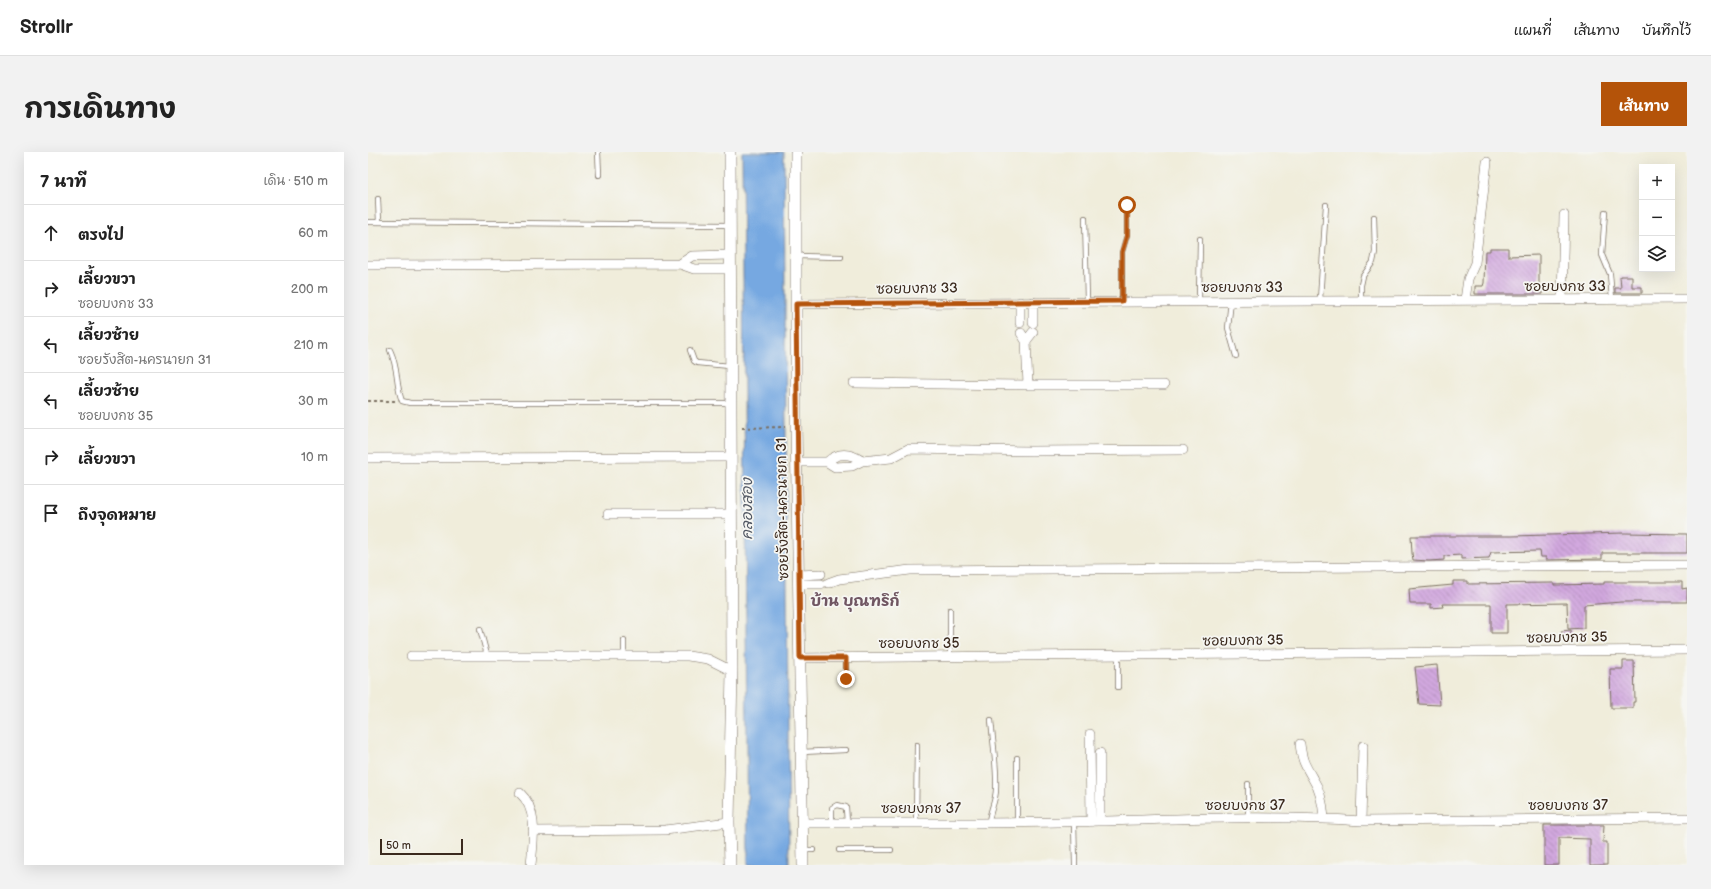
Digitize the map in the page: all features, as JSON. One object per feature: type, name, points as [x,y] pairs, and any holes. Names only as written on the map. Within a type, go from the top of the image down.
[{"type":"street","points":[[730,152],[729,255],[732,671],[729,822],[730,865]]},
{"type":"street","name":"ซอยรังสิต-นครนายก 31","points":[[796,152],[798,580],[802,823],[808,850],[803,865]]},
{"type":"street","points":[[1465,300],[1468,279],[1476,255],[1487,162]]},
{"type":"street","points":[[1562,300],[1564,214]]},
{"type":"street","points":[[680,264],[692,256],[729,255]]},
{"type":"street","points":[[368,265],[680,264],[694,269],[730,269]]},
{"type":"street","name":"ซอยบงกช 33","points":[[796,304],[1087,301],[1687,299]]},
{"type":"street","points":[[1020,302],[1020,323]]},
{"type":"street","points":[[1028,385],[1024,337],[1033,328],[1033,302]]},
{"type":"street","points":[[854,383],[1164,385]]},
{"type":"street","points":[[797,462],[827,462],[835,467],[844,467],[852,466],[862,461],[891,458],[908,449],[1031,451],[1184,450]]},
{"type":"street","points":[[368,458],[730,458]]},
{"type":"street","points":[[608,514],[730,514]]},
{"type":"street","points":[[798,580],[839,579],[910,570],[1687,565]]},
{"type":"street","name":"ซอยบงกช 35","points":[[800,658],[1687,650]]},
{"type":"street","points":[[411,656],[487,655],[699,657],[708,659],[732,671]]},
{"type":"street","points":[[1090,734],[1096,822]]},
{"type":"street","points":[[1300,744],[1301,758],[1313,779],[1323,803],[1324,818]]},
{"type":"street","points":[[1361,821],[1363,746]]},
{"type":"street","points":[[1096,822],[1100,753]]},
{"type":"street","points":[[520,793],[529,804],[532,812],[533,831],[531,865]]},
{"type":"street","name":"ซอยบงกช 37","points":[[802,823],[1096,822],[1324,818],[1361,821],[1687,818]]},
{"type":"street","points":[[533,831],[666,830],[729,822]]},
{"type":"lane","points":[[598,152],[599,175]]},
{"type":"lane","points":[[378,199],[378,222]]},
{"type":"lane","points":[[1122,301],[1122,252],[1127,235],[1127,205]]},
{"type":"lane","points":[[1320,300],[1326,205]]},
{"type":"lane","points":[[1605,212],[1602,256],[1610,274],[1612,299]]},
{"type":"lane","points":[[1361,300],[1363,276],[1373,262],[1375,252],[1374,217]]},
{"type":"lane","points":[[1085,218],[1087,301]]},
{"type":"lane","points":[[368,222],[729,225]]},
{"type":"lane","points":[[1199,301],[1200,239]]},
{"type":"lane","points":[[796,256],[841,257]]},
{"type":"lane","points":[[1231,301],[1228,328],[1236,356]]},
{"type":"lane","points":[[390,350],[397,368],[399,394],[402,401],[424,404],[730,403]]},
{"type":"lane","points":[[690,350],[694,362],[730,366]]},
{"type":"lane","points":[[950,610],[950,657]]},
{"type":"lane","points":[[480,629],[487,655]]},
{"type":"lane","points":[[624,641],[624,656]]},
{"type":"lane","points":[[1118,655],[1118,687]]},
{"type":"lane","points":[[846,658],[846,679]]},
{"type":"lane","points":[[989,822],[990,811],[996,797],[991,720]]},
{"type":"lane","points":[[916,822],[917,745]]},
{"type":"lane","points":[[801,752],[846,750]]},
{"type":"lane","points":[[1017,758],[1017,822]]},
{"type":"lane","points":[[1248,784],[1248,819]]},
{"type":"lane","points":[[832,823],[832,808],[837,805],[846,807],[848,823]]},
{"type":"lane","points":[[1074,822],[1075,865]]},
{"type":"lane","points":[[839,850],[891,850]]},
{"type":"path","points":[[368,401],[402,401]]},
{"type":"path","points":[[738,428],[789,428]]},
{"type":"water","name":"คลองสอง","points":[[742,152],[784,152],[789,865],[748,865]]},
{"type":"building","points":[[1490,248],[1508,248],[1508,256],[1539,255],[1539,287],[1542,287],[1542,294],[1475,294],[1475,286],[1483,286],[1484,283],[1485,251],[1490,251]]},
{"type":"building","points":[[1620,276],[1632,276],[1632,287],[1642,287],[1642,293],[1615,293],[1615,288],[1621,288]]},
{"type":"building","points":[[1624,533],[1687,534],[1687,553],[1602,553],[1602,559],[1546,560],[1546,557],[1541,557],[1540,551],[1491,552],[1489,558],[1461,559],[1461,555],[1444,556],[1444,560],[1429,561],[1413,560],[1411,536],[1512,536]]},
{"type":"building","points":[[1453,581],[1468,581],[1468,584],[1554,583],[1554,585],[1604,584],[1604,582],[1682,582],[1682,589],[1687,588],[1687,602],[1621,602],[1584,605],[1584,628],[1568,629],[1567,603],[1507,604],[1507,633],[1491,633],[1491,604],[1442,604],[1443,607],[1431,608],[1431,604],[1410,604],[1409,589],[1453,585]]},
{"type":"building","points":[[1571,630],[1571,639],[1562,640],[1561,631]]},
{"type":"building","points":[[1623,661],[1634,661],[1635,702],[1633,702],[1633,708],[1611,708],[1610,669],[1623,669]]},
{"type":"building","points":[[1437,665],[1440,705],[1419,704],[1415,667]]},
{"type":"building","points":[[1544,825],[1604,825],[1603,842],[1607,842],[1607,865],[1590,865],[1590,839],[1559,838],[1559,865],[1544,865]]},
{"type":"district","name":"บ้าน บุณฑริก์","points":[[855,601]]},
{"type":"route","points":[[846,679],[846,658],[800,658],[796,426],[796,304],[1122,301],[1122,252],[1127,235],[1127,205]]}]
